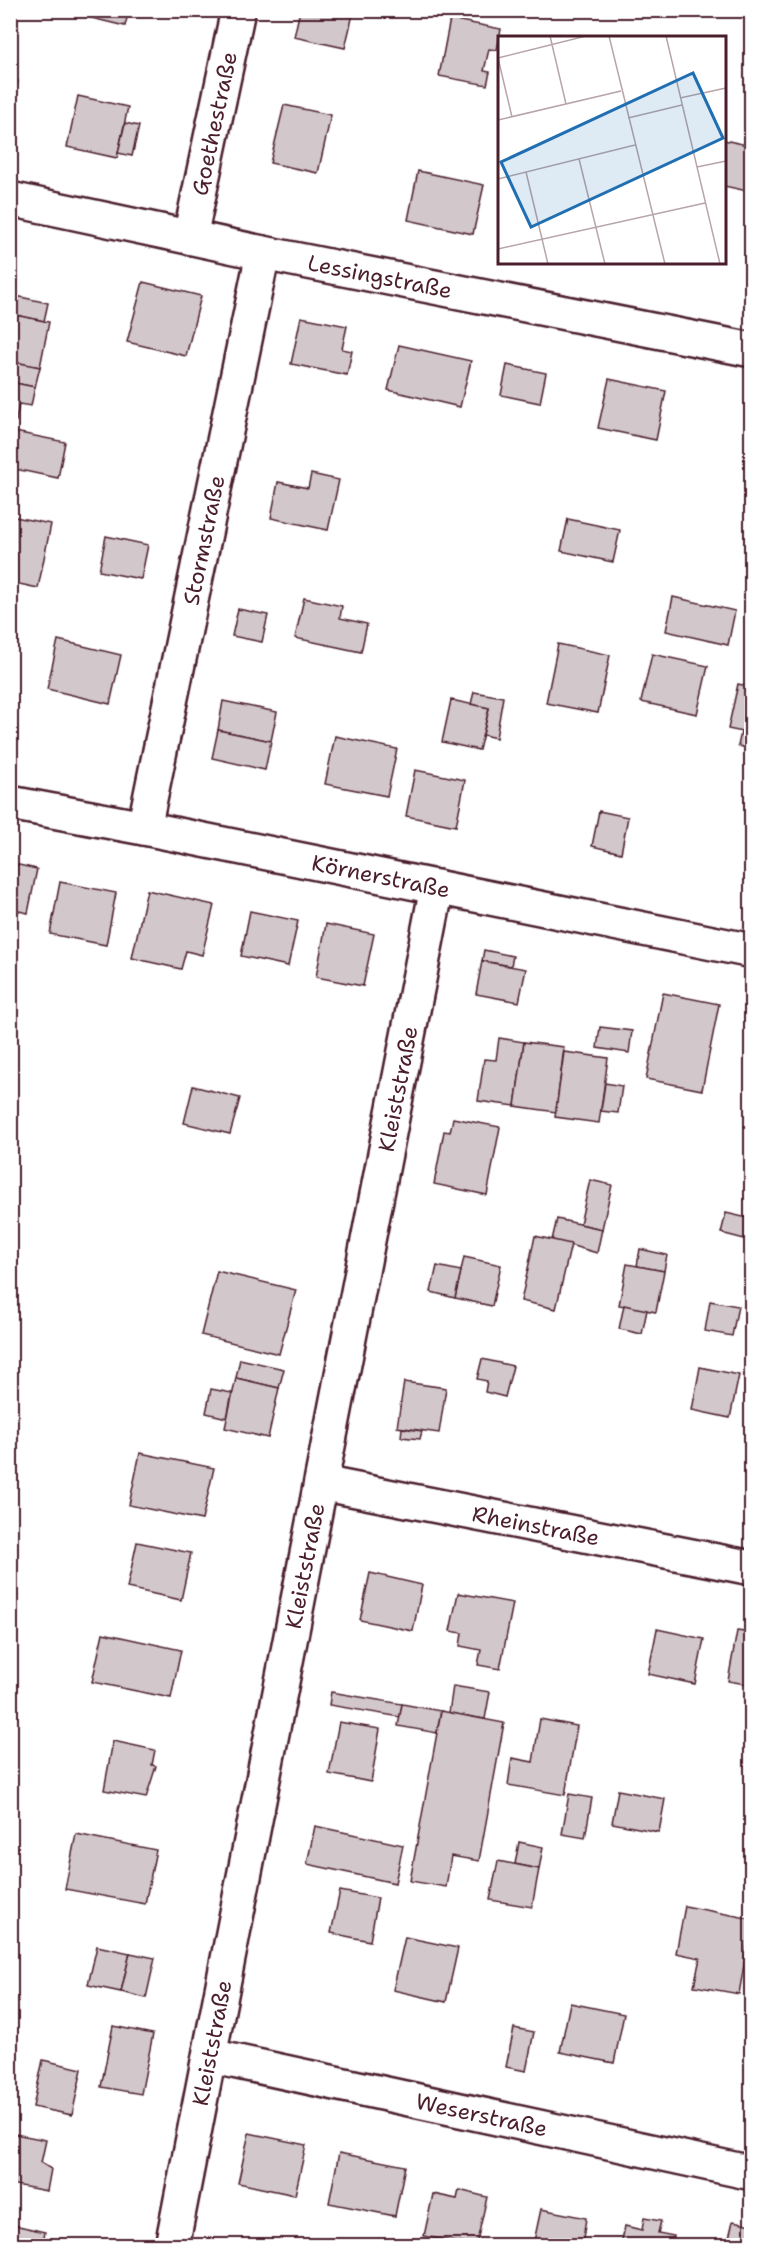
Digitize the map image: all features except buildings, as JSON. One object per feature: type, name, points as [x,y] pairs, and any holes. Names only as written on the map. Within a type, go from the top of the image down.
[{"type":"street","name":"Goethestraße","points":[[190,237],[238,10]]},
{"type":"street","name":"Lessingstraße","points":[[10,199],[263,253],[752,350]]},
{"type":"street","name":"Stormstraße","points":[[144,828],[263,253]]},
{"type":"street","name":"Körnerstraße","points":[[10,803],[752,951]]},
{"type":"street","name":"Kleiststraße","points":[[171,2246],[437,887]]},
{"type":"street","name":"Rheinstraße","points":[[321,1484],[752,1568]]},
{"type":"street","name":"Weserstraße","points":[[210,2056],[752,2173]]}]
